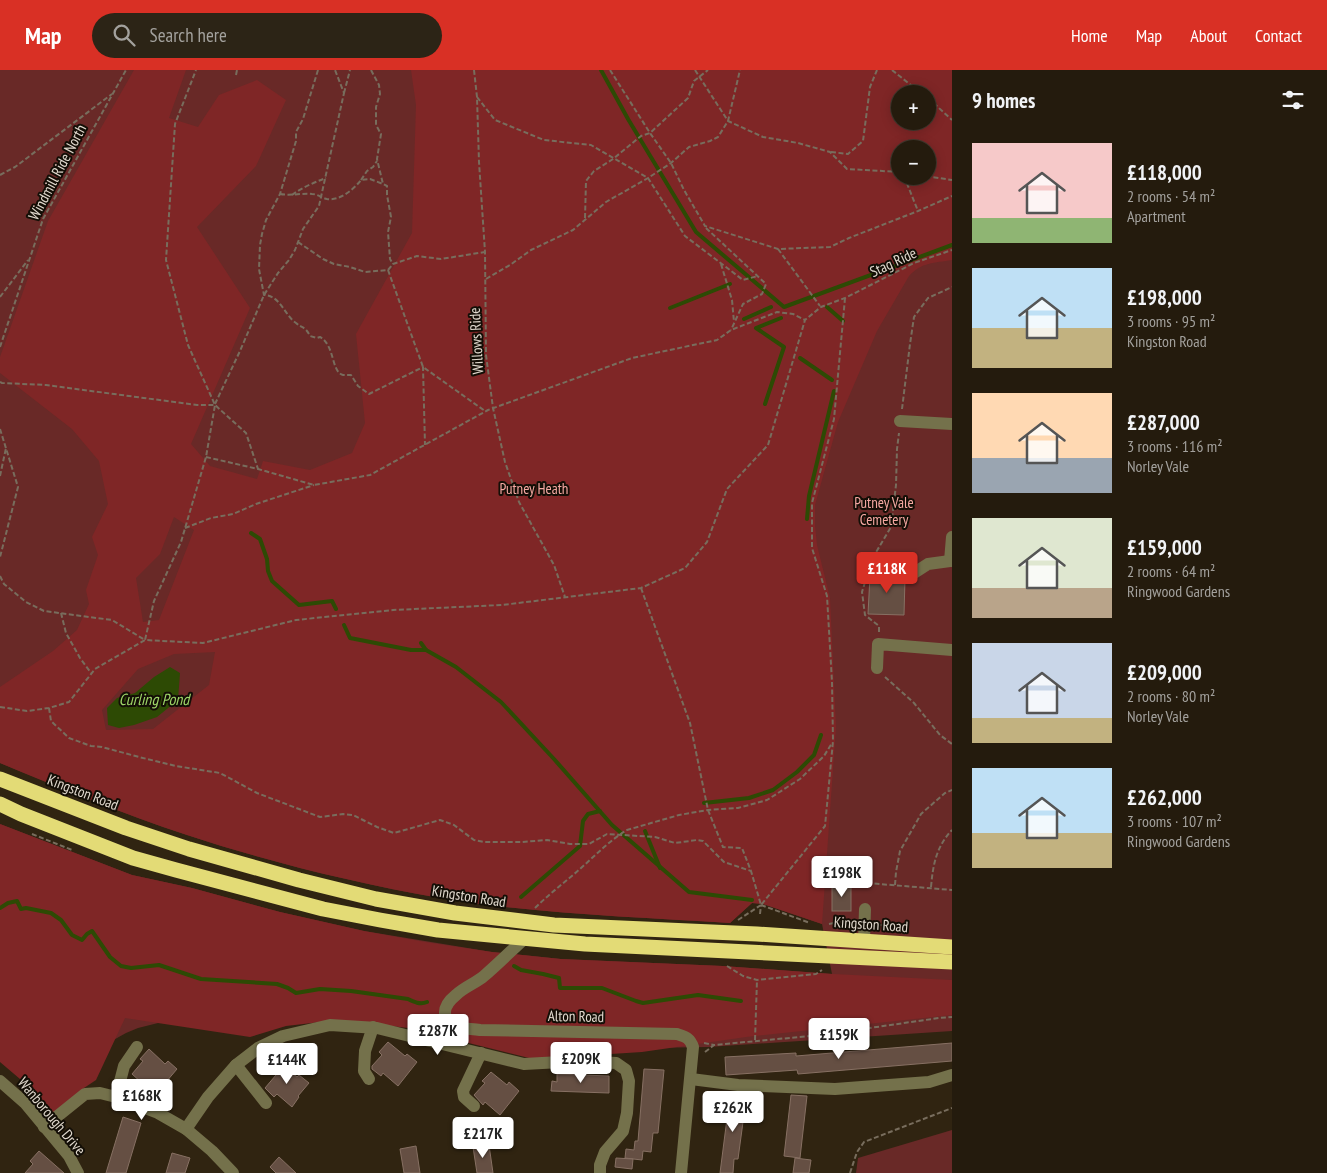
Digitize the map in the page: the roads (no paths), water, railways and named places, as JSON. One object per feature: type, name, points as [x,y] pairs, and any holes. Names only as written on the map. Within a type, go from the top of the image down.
[{"type":"highway","name":"Kingston Road","points":[[0,779],[126,828],[189,849],[299,880],[376,899],[456,913],[554,925],[738,933],[952,947]]},
{"type":"highway","points":[[0,804],[133,858],[323,909],[438,930],[584,944],[952,962]]},
{"type":"highway","points":[[0,813],[21,814]]},
{"type":"street","points":[[900,421],[952,424]]},
{"type":"street","points":[[914,573],[928,564],[951,561],[952,537]]},
{"type":"street","points":[[881,673],[878,644],[952,650]]},
{"type":"street","points":[[864,941],[865,909]]},
{"type":"street","name":"Alton Road","points":[[524,939],[484,976],[464,988],[448,1002],[444,1011],[446,1018],[450,1023],[461,1028],[480,1030],[677,1034],[687,1037],[691,1040],[693,1047],[680,1173]]},
{"type":"street","points":[[186,1129],[208,1097],[236,1065],[258,1048],[283,1036],[330,1025],[373,1028],[524,1064],[579,1061],[616,1063],[626,1070],[629,1081],[627,1113],[623,1131],[605,1152],[600,1165],[600,1173]]},
{"type":"street","points":[[369,1079],[364,1071],[365,1051],[373,1028]]},
{"type":"street","points":[[116,1096],[124,1066],[137,1047]]},
{"type":"street","points":[[474,1106],[464,1097],[463,1091],[481,1053]]},
{"type":"street","points":[[236,1065],[266,1104]]},
{"type":"street","points":[[691,1080],[738,1086],[835,1089],[929,1082],[952,1074]]},
{"type":"street","name":"Wanborough Drive","points":[[0,1081],[25,1103],[69,1156],[78,1173]]},
{"type":"street","points":[[44,1127],[85,1094],[100,1093],[116,1096],[158,1113],[186,1129],[212,1151],[233,1173]]},
{"type":"water","name":"Curling Pond","points":[[170,667],[180,673],[178,700],[157,717],[119,728],[108,725],[107,708],[117,698],[135,693],[154,677]]},
{"type":"waterway","points":[[601,70],[696,232],[784,307],[952,245]]},
{"type":"waterway","points":[[670,308],[730,284]]},
{"type":"waterway","points":[[744,319],[771,307]]},
{"type":"waterway","points":[[827,307],[843,321]]},
{"type":"waterway","points":[[765,404],[784,347],[756,328],[781,318]]},
{"type":"waterway","points":[[800,358],[832,380]]},
{"type":"waterway","points":[[807,519],[809,496],[834,391]]},
{"type":"waterway","points":[[251,533],[260,539],[272,581],[299,605],[332,601],[336,609]]},
{"type":"waterway","points":[[344,625],[350,638],[411,650],[426,650]]},
{"type":"waterway","points":[[421,643],[426,650],[456,667],[501,702],[612,825],[689,892],[752,900]]},
{"type":"waterway","points":[[704,803],[749,798],[773,790],[797,772],[814,755],[821,735]]},
{"type":"waterway","points":[[521,897],[580,846],[583,821],[588,814],[600,811]]},
{"type":"waterway","points":[[645,831],[660,868]]},
{"type":"waterway","points":[[0,908],[8,903],[17,901],[21,909],[26,908],[51,913],[61,920],[72,935],[82,940],[92,931],[110,957],[121,966],[131,968],[159,965],[201,979],[277,984],[296,993],[320,989],[351,991],[408,999],[419,1003],[427,1002]]},
{"type":"waterway","points":[[514,966],[521,970],[559,978],[560,988],[602,988],[643,1003],[698,995],[741,1001]]},
{"type":"park label","name":"Putney Heath","points":[[534,488]]},
{"type":"park label","name":"Putney Vale Cemetery","points":[[884,510]]}]
